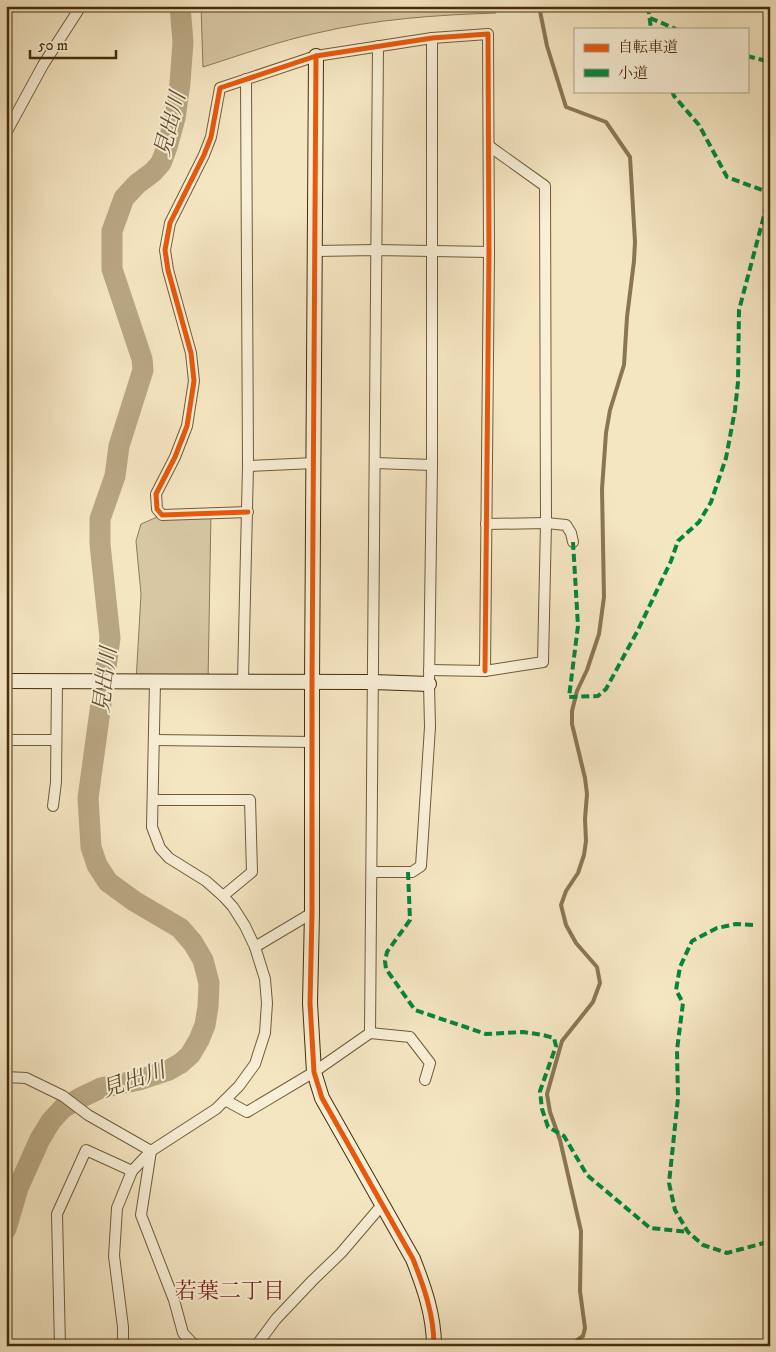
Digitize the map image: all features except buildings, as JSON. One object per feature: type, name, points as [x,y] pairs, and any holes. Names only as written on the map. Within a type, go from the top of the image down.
[{"type":"street","points":[[6,133],[43,65],[81,6]]},
{"type":"street","points":[[248,512],[162,515],[156,508],[156,494],[175,457],[187,426],[194,381],[191,353],[168,270],[166,250],[170,223],[208,146],[220,88],[316,56],[432,38],[488,34],[489,252],[485,671]]},
{"type":"street","points":[[372,872],[412,872],[421,866],[430,726],[432,38]]},
{"type":"street","points":[[370,1032],[378,46]]},
{"type":"street","points":[[316,56],[310,1003],[314,1072],[322,1098],[413,1259],[421,1280],[434,1328],[434,1346]]},
{"type":"street","points":[[243,681],[248,512],[246,79]]},
{"type":"street","points":[[6,680],[374,682],[485,671],[543,662],[546,523],[545,186],[489,146]]},
{"type":"street","points":[[316,251],[432,250],[489,252]]},
{"type":"street","points":[[248,466],[314,463]]},
{"type":"street","points":[[374,463],[432,465]]},
{"type":"street","points":[[486,524],[546,523],[566,525],[571,532],[573,542]]},
{"type":"street","points":[[52,806],[56,782],[57,681]]},
{"type":"street","points":[[123,1346],[123,1327],[114,1256],[117,1208],[132,1170],[151,1151],[216,1109],[239,1086],[255,1064],[265,1033],[265,979],[255,947],[245,926],[233,907],[223,896],[206,881],[170,858],[160,848],[152,827],[155,682]]},
{"type":"street","points":[[6,740],[56,740]]},
{"type":"street","points":[[154,740],[312,742]]},
{"type":"street","points":[[153,800],[250,800],[252,872],[223,896]]},
{"type":"street","points":[[255,947],[312,913]]},
{"type":"street","points":[[225,1100],[247,1112],[314,1072],[370,1032],[410,1037],[430,1062],[425,1080]]},
{"type":"street","points":[[6,1077],[26,1078],[63,1096],[88,1115],[151,1151]]},
{"type":"street","points":[[60,1346],[57,1214],[86,1150],[132,1170]]},
{"type":"street","points":[[151,1151],[140,1215],[174,1300],[183,1333],[195,1346]]},
{"type":"street","points":[[256,1346],[276,1319],[341,1253],[382,1206]]},
{"type":"shaded area","points":[[201,6],[495,6],[496,13],[406,18],[339,28],[260,48],[203,67]]},
{"type":"shaded area","points":[[211,513],[208,682],[136,682],[141,594],[136,541],[141,524],[162,515]]},
{"type":"waterway","name":"見出川","points":[[6,1229],[18,1188],[40,1139],[51,1121],[63,1108],[101,1088],[139,1080],[169,1070],[181,1063],[190,1055],[199,1040],[205,1025],[208,1007],[209,983],[203,960],[193,943],[180,928],[134,901],[108,882],[97,865],[91,847],[88,798],[110,638],[100,544],[100,519],[115,476],[119,446],[143,370],[142,359],[112,269],[112,231],[124,198],[161,163],[167,147],[175,118],[180,83],[183,42],[180,6]]},
{"type":"waterway","points":[[539,6],[547,46],[566,107],[606,122],[630,157],[635,242],[624,365],[610,410],[606,433],[602,489],[604,597],[599,634],[587,670],[577,691],[572,711],[572,724],[587,794],[586,841],[578,873],[566,891],[561,905],[566,925],[576,943],[597,967],[600,983],[593,1002],[562,1041],[547,1094],[550,1112],[560,1140],[581,1231],[580,1291],[585,1328],[583,1336],[569,1346]]},
{"type":"marked path","points":[[648,6],[651,28]]},
{"type":"marked path","points":[[650,18],[674,28]]},
{"type":"marked path","points":[[748,56],[770,62]]},
{"type":"marked path","points":[[672,92],[699,125],[727,177],[770,193]]},
{"type":"marked path","points":[[573,542],[578,626],[569,697],[598,696],[606,689],[638,630],[671,561],[678,541],[699,522],[711,502],[726,458],[735,410],[738,382],[739,310],[770,193]]},
{"type":"marked path","points":[[408,872],[410,920],[387,952],[385,961],[386,969],[415,1010],[486,1034],[523,1032],[554,1038],[556,1046],[540,1091],[542,1109],[548,1127],[564,1136],[587,1175],[650,1228],[688,1232]]},
{"type":"marked path","points":[[753,925],[736,924],[717,928],[692,941],[680,967],[676,990],[683,1003],[677,1050],[678,1098],[669,1183],[675,1210],[688,1232],[703,1245],[727,1253],[764,1243],[770,1245]]},
{"type":"cycle path","points":[[248,512],[162,515],[157,509],[156,494],[175,457],[187,426],[194,381],[191,353],[168,270],[165,250],[170,223],[211,137],[220,88],[316,56],[432,38],[488,34],[489,252],[485,671]]},
{"type":"cycle path","points":[[316,56],[310,1003],[314,1072],[322,1098],[413,1259],[430,1312],[434,1346]]},
{"type":"district","name":"若葉二丁目","points":[[230,1290]]}]
